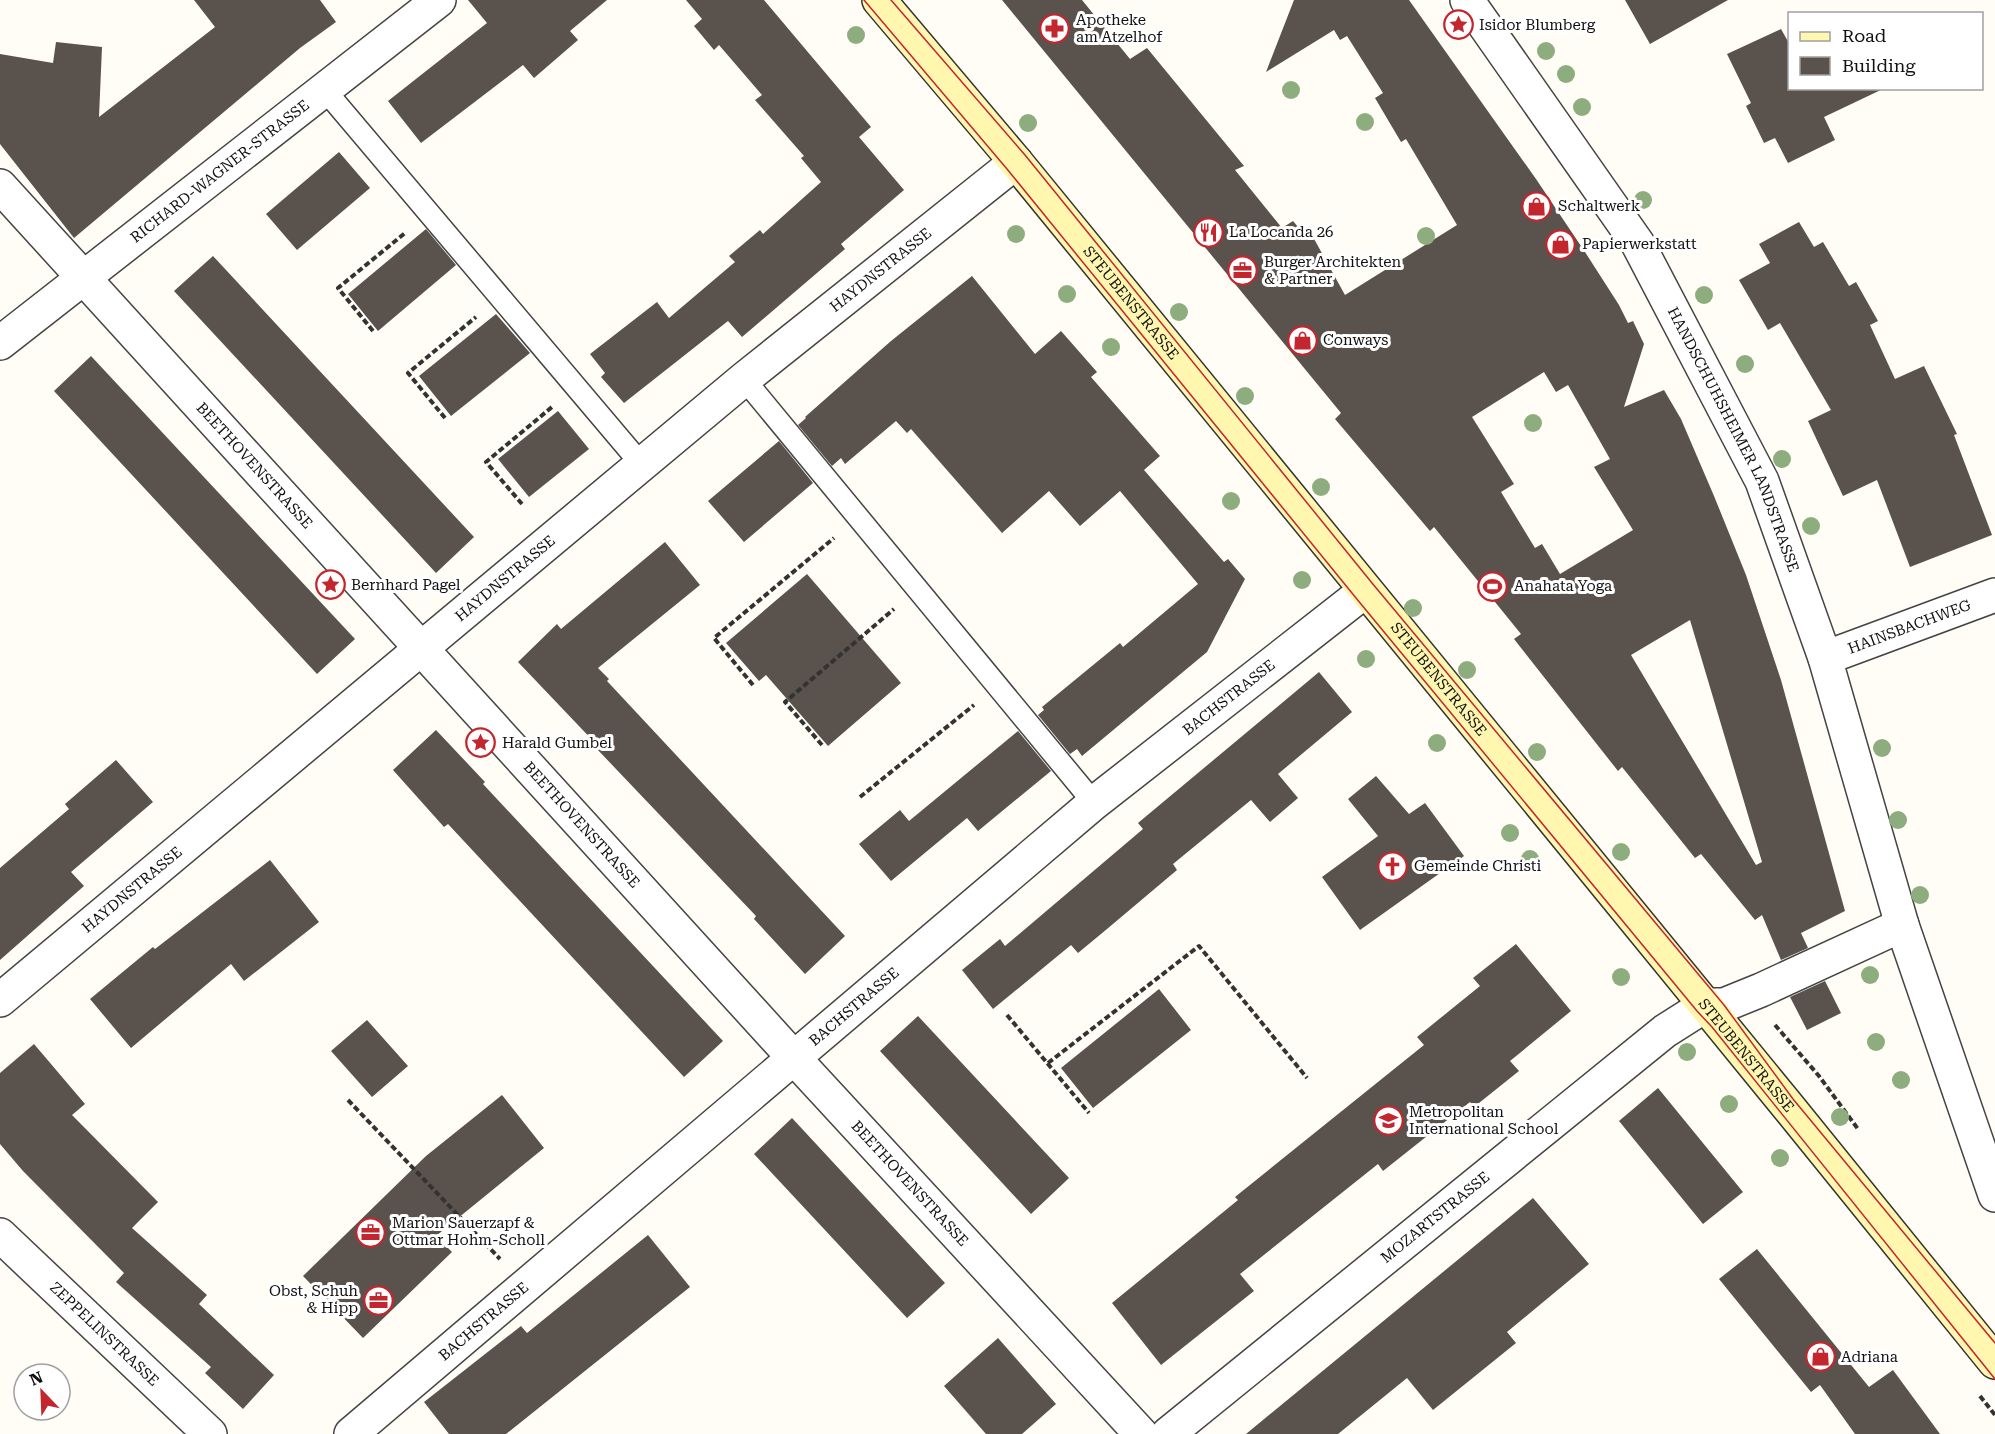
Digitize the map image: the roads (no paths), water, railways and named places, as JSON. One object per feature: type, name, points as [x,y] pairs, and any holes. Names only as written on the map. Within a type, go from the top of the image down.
[{"type":"main road","name":"STEUBENSTRASSE","points":[[879,0],[1016,162],[1995,1362]]},
{"type":"street","name":"RICHARD-WAGNER-STRASSE","points":[[0,343],[439,0]]},
{"type":"street","name":"HANDSCHUHSHEIMER LANDSTRASSE","points":[[1467,0],[1638,244],[1762,481],[1825,658],[1902,925],[1995,1195]]},
{"type":"street","name":"HAYDNSTRASSE","points":[[0,1000],[744,379],[1016,162]]},
{"type":"street","name":"BEETHOVENSTRASSE","points":[[0,186],[82,279],[794,1058],[1141,1434]]},
{"type":"street","name":"BACHSTRASSE","points":[[351,1434],[1094,803],[1365,591]]},
{"type":"street","name":"HAINSBACHWEG","points":[[1825,658],[1995,595]]},
{"type":"street","points":[[1706,1005],[1724,1005],[1761,990],[1902,925]]},
{"type":"street","name":"MOZARTSTRASSE","points":[[1168,1434],[1665,1031],[1706,1005]]},
{"type":"street","name":"ZEPPELINSTRASSE","points":[[0,1235],[210,1434]]},
{"type":"lane","points":[[324,89],[642,465]]},
{"type":"lane","points":[[744,379],[1094,803]]},
{"type":"tram line","points":[[864,0],[1007,169],[1356,598],[1712,1027],[1995,1379]]},
{"type":"tram line","points":[[891,0],[1025,155],[1372,583],[1724,1005],[1793,1099],[1995,1343]]},
{"type":"place","name":"Isidor Blumberg","points":[[1458,25]]},
{"type":"place","name":"Apotheke am Atzelhof","points":[[1055,29]]},
{"type":"place","name":"Schaltwerk","points":[[1537,206]]},
{"type":"place","name":"La Locanda 26","points":[[1208,232]]},
{"type":"place","name":"Papierwerkstatt","points":[[1561,244]]},
{"type":"place","name":"Burger Architekten & Partner","points":[[1243,271]]},
{"type":"place","name":"Conways","points":[[1302,340]]},
{"type":"place","name":"Bernhard Pagel","points":[[330,585]]},
{"type":"place","name":"Anahata Yoga","points":[[1493,586]]},
{"type":"place","name":"Harald Gumbel","points":[[481,743]]},
{"type":"place","name":"Gemeinde Christi","points":[[1393,866]]},
{"type":"place","name":"Metropolitan International School","points":[[1388,1121]]},
{"type":"place","name":"Marion Sauerzapf & Ottmar Hohm-Scholl","points":[[371,1232]]},
{"type":"place","name":"Obst, Schuh & Hipp","points":[[379,1300]]},
{"type":"place","name":"Adriana","points":[[1820,1357]]}]
